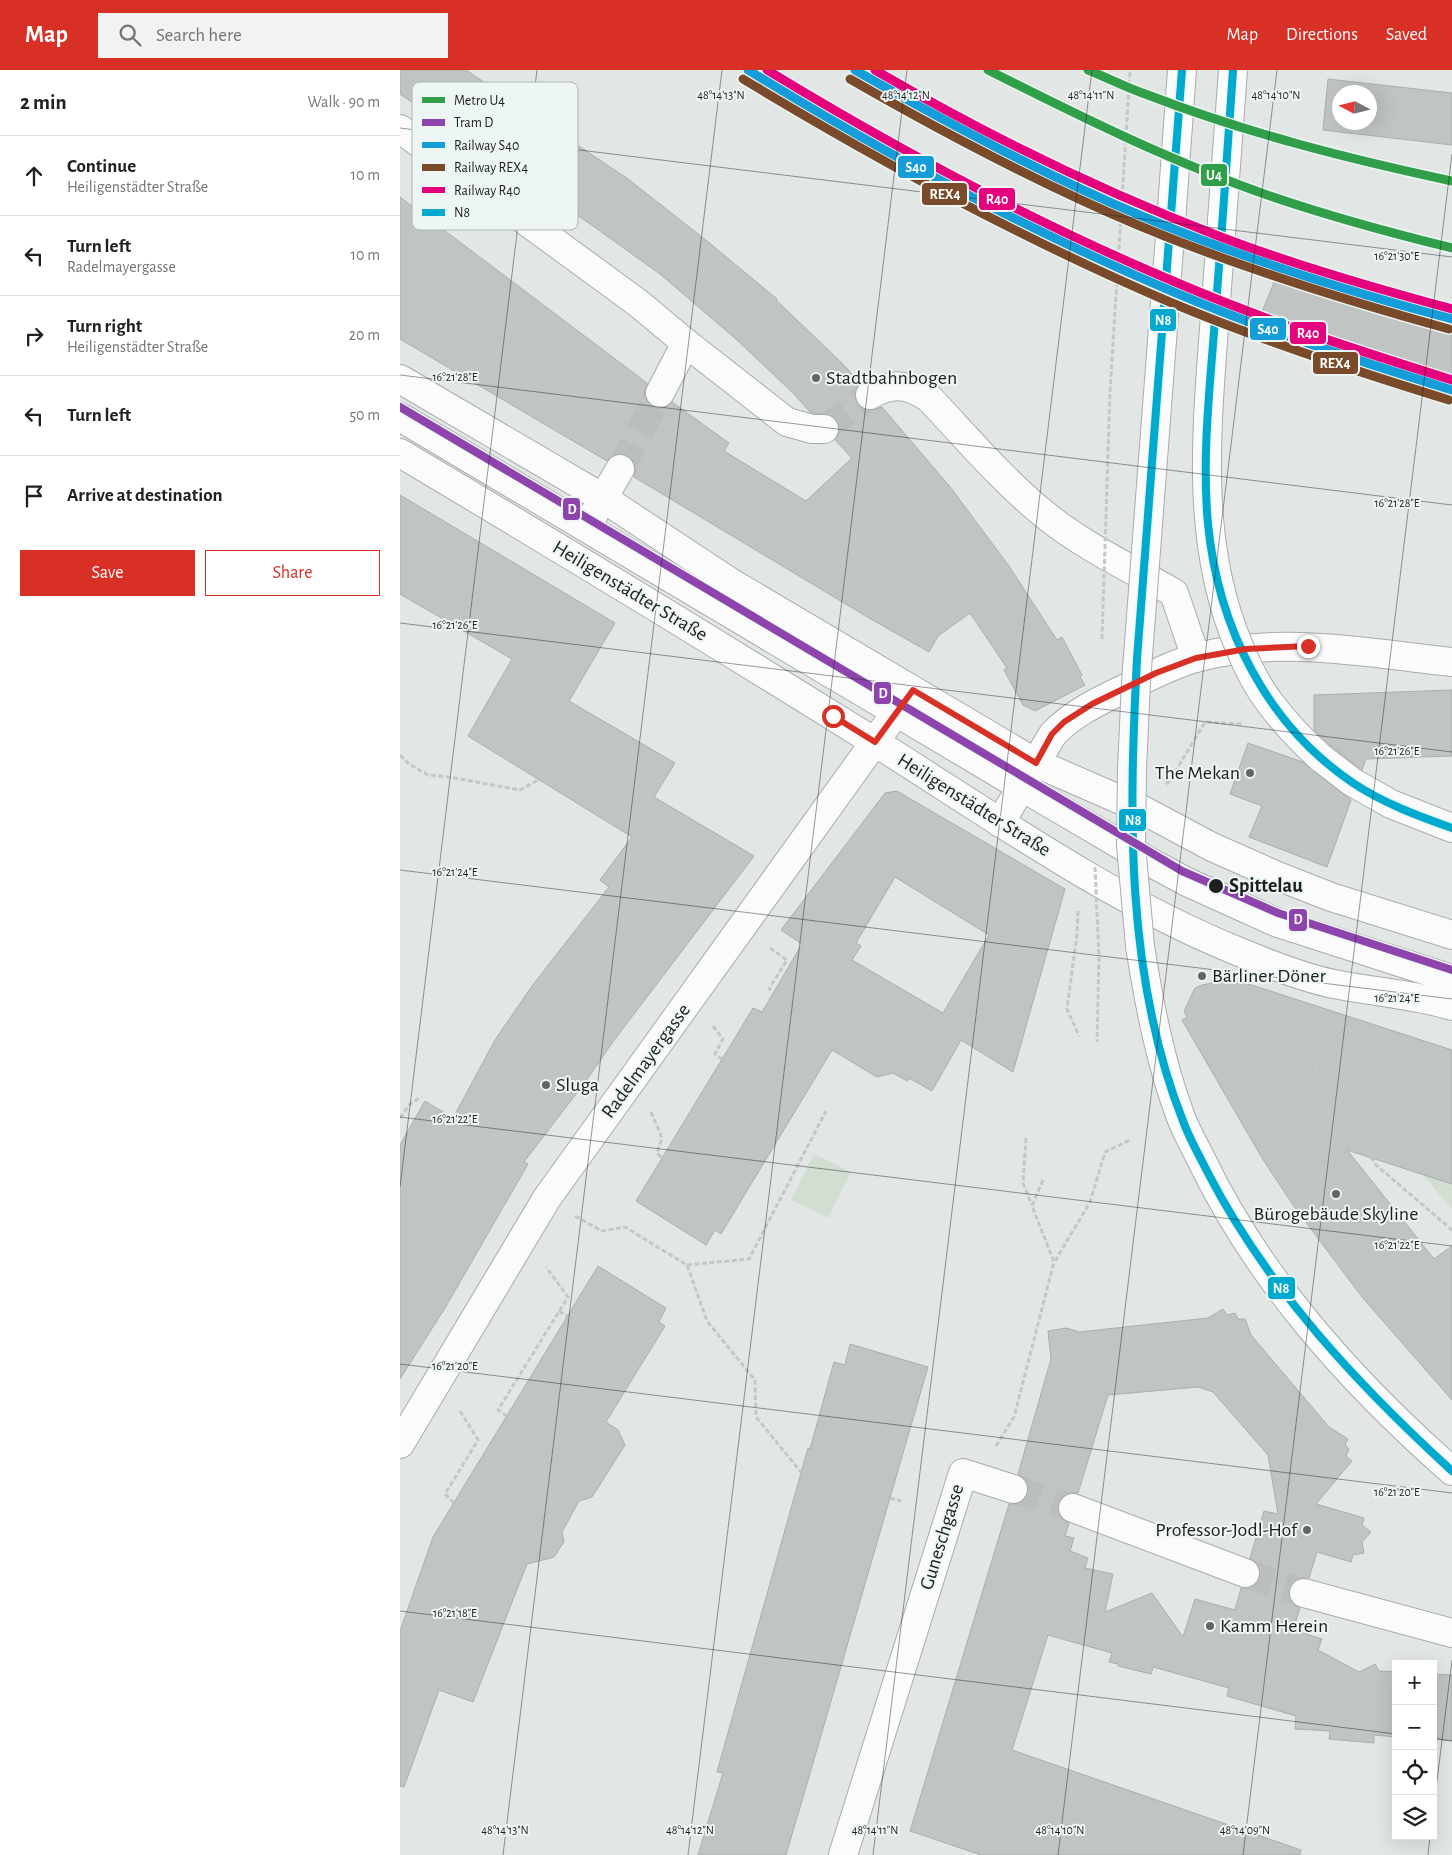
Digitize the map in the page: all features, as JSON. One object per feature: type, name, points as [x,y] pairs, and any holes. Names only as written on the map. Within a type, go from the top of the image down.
[{"type":"main road","points":[[1182,70],[1136,682],[1131,845],[1140,946],[1154,1024],[1166,1073],[1181,1117],[1211,1182],[1236,1226],[1271,1277],[1308,1325],[1355,1377],[1419,1442],[1452,1471]]},
{"type":"main road","points":[[1233,70],[1208,403],[1206,470],[1208,525],[1217,582],[1228,622],[1247,665],[1268,701],[1296,735],[1321,758],[1352,782],[1391,804],[1452,828]]},
{"type":"main road","points":[[400,129],[412,138]]},
{"type":"main road","points":[[538,230],[638,303],[787,422],[812,429],[824,429]]},
{"type":"main road","points":[[660,393],[686,343]]},
{"type":"main road","points":[[400,379],[603,498],[730,582],[1036,763],[1139,808],[1212,848],[1275,875],[1331,897],[1452,935]]},
{"type":"main road","points":[[870,395],[882,388],[894,385],[918,391],[929,398],[1008,480],[1044,514],[1090,546],[1174,593],[1196,658]]},
{"type":"main road","points":[[400,417],[1148,861],[1278,923],[1452,979]]},
{"type":"main road","name":"Heiligenstädter Straße","points":[[400,452],[875,742],[1000,823],[1142,906],[1237,951],[1330,984],[1430,999],[1452,1006]]},
{"type":"main road","points":[[570,555],[620,469]]},
{"type":"main road","points":[[1000,823],[1052,734],[1064,722],[1092,704],[1140,681],[1196,658],[1246,649],[1308,646],[1452,662]]},
{"type":"main road","name":"Radelmayergasse","points":[[400,1444],[547,1198],[913,690]]},
{"type":"main road","points":[[962,1473],[1013,1489]]},
{"type":"main road","name":"Guneschgasse","points":[[843,1855],[962,1473]]},
{"type":"main road","points":[[1073,1508],[1245,1573]]},
{"type":"main road","points":[[1304,1592],[1452,1633]]},
{"type":"path","points":[[1102,642],[1110,392],[1130,70]]},
{"type":"path","points":[[1164,786],[1169,782],[1205,722],[1245,724]]},
{"type":"path","points":[[400,755],[409,764],[428,775],[449,776],[520,790],[538,780]]},
{"type":"path","points":[[1095,861],[1099,957],[1097,1042]]},
{"type":"path","points":[[1077,934],[1067,1009],[1079,1036]]},
{"type":"path","points":[[766,945],[787,960],[770,989],[774,992]]},
{"type":"path","points":[[1284,1000],[1315,1056],[1318,1078],[1376,1165],[1452,1230]]},
{"type":"path","points":[[1278,1021],[1291,1014]]},
{"type":"path","points":[[710,1021],[723,1039],[715,1054],[722,1059]]},
{"type":"path","points":[[400,1118],[409,1105],[420,1097]]},
{"type":"path","points":[[648,1105],[662,1138],[657,1153],[662,1158]]},
{"type":"path","points":[[570,1213],[602,1231],[625,1228],[687,1265],[749,1259],[826,1111]]},
{"type":"path","points":[[1026,1138],[1023,1183],[1054,1262]]},
{"type":"path","name":"Guneschgasse","points":[[962,1473],[992,1454],[1014,1417],[1054,1262],[1090,1202],[1104,1152],[1130,1140]]},
{"type":"path","points":[[1032,1206],[1043,1180]]},
{"type":"path","points":[[506,1416],[498,1410],[568,1297],[542,1261]]},
{"type":"path","points":[[687,1265],[707,1321],[755,1380],[756,1417],[801,1472]]},
{"type":"path","points":[[559,1311],[567,1316]]},
{"type":"path","points":[[454,1503],[445,1494],[478,1440],[455,1405]]},
{"type":"path","points":[[890,1498],[901,1501]]},
{"type":"shaded area","points":[[814,1154],[851,1172],[828,1218],[791,1200]]},
{"type":"shaded area","points":[[1423,1175],[1452,1184],[1452,1209]]},
{"type":"building","points":[[400,70],[466,70],[484,82],[412,82],[412,102],[400,94]]},
{"type":"building","points":[[1328,79],[1452,93],[1452,145],[1323,130]]},
{"type":"building","points":[[578,145],[628,179],[707,241],[777,299],[842,363],[860,383],[854,395],[856,402],[861,408],[870,411],[882,407],[951,488],[1009,566],[1057,640],[1062,637],[1082,675],[1080,677],[1085,685],[1035,711],[1023,705],[1004,670],[1007,668],[970,613],[938,636],[929,652],[634,477],[636,469],[634,462],[628,456],[620,453],[613,455],[607,461],[400,339],[400,197],[412,206],[412,230],[444,230],[647,383],[644,394],[652,407],[661,409],[672,402],[729,443],[724,451],[806,501],[852,458],[835,440],[840,429],[838,422],[832,416],[810,412],[793,393],[737,340],[660,274],[578,216]]},
{"type":"building","points":[[1275,280],[1403,319],[1452,331],[1452,378],[1328,339],[1261,314]]},
{"type":"building","points":[[400,495],[615,623],[569,701],[675,763],[654,797],[754,856],[524,1162],[528,1164],[445,1308],[400,1379],[400,1145],[425,1101],[453,1118],[495,1040],[532,986],[609,887],[600,880],[632,837],[468,736],[512,659],[400,594]]},
{"type":"building","points":[[1452,690],[1452,756],[1366,759],[1362,770],[1314,730],[1314,695]]},
{"type":"building","points":[[1248,743],[1303,762],[1351,800],[1327,867],[1249,837],[1262,806],[1230,794]]},
{"type":"building","points":[[897,791],[1065,889],[1013,1072],[961,1040],[932,1091],[909,1078],[907,1081],[893,1073],[877,1077],[832,1050],[721,1234],[715,1230],[706,1245],[636,1201],[753,1008],[762,1012],[802,944],[781,930],[885,793]],"holes":[[[895,877],[989,935],[943,1013],[852,960],[861,946],[856,943]]]},
{"type":"building","name":"Bürogebäude Skyline","points":[[1217,982],[1244,983],[1258,987],[1452,1050],[1452,1184],[1347,1150],[1434,1259],[1452,1246],[1452,1400],[1362,1297],[1293,1205],[1262,1158],[1182,1020],[1187,1017],[1184,1011],[1195,988]]},
{"type":"building","points":[[598,1266],[666,1308],[659,1322],[665,1326],[606,1422],[618,1430],[625,1445],[592,1497],[579,1501],[562,1532],[564,1542],[554,1557],[527,1564],[473,1702],[439,1690],[404,1787],[400,1786],[400,1631],[433,1537]]},
{"type":"building","name":"Professor-Jodl-Hof","points":[[1223,1309],[1227,1315],[1235,1313],[1238,1319],[1245,1319],[1251,1335],[1329,1427],[1348,1439],[1345,1445],[1349,1449],[1346,1456],[1352,1461],[1316,1504],[1364,1518],[1362,1525],[1371,1532],[1362,1542],[1364,1553],[1353,1555],[1351,1562],[1317,1552],[1309,1578],[1300,1578],[1293,1582],[1289,1589],[1289,1597],[1293,1604],[1300,1608],[1293,1630],[1322,1639],[1318,1650],[1359,1672],[1375,1664],[1379,1671],[1392,1672],[1392,1737],[1374,1735],[1374,1743],[1329,1739],[1330,1731],[1295,1729],[1296,1716],[1227,1696],[1229,1688],[1153,1667],[1151,1674],[1118,1666],[1118,1664],[1109,1662],[1112,1653],[1048,1635],[1012,1750],[1301,1850],[1300,1855],[981,1855],[910,1831],[1009,1504],[1023,1501],[1028,1493],[1025,1479],[1018,1474],[1051,1359],[1048,1331],[1067,1328],[1079,1332],[1208,1318]],"holes":[[[1198,1387],[1213,1392],[1268,1455],[1278,1514],[1264,1511],[1250,1558],[1257,1563],[1260,1570],[1260,1578],[1255,1585],[1241,1588],[1235,1610],[1195,1599],[1183,1637],[1152,1593],[1105,1612],[1113,1574],[1085,1568],[1088,1558],[1070,1551],[1074,1538],[1065,1536],[1069,1523],[1061,1518],[1058,1510],[1059,1502],[1064,1496],[1078,1493],[1108,1395]]]},
{"type":"building","points":[[850,1344],[928,1367],[786,1855],[698,1855],[723,1773],[717,1772],[808,1448],[810,1449],[834,1362],[845,1365]]},
{"type":"building","points":[[1437,1674],[1452,1675],[1452,1741],[1437,1739]]},
{"type":"tunnel","points":[[620,469],[660,393]]},
{"type":"tunnel","points":[[824,429],[870,395]]},
{"type":"tunnel","points":[[1013,1489],[1073,1508]]},
{"type":"tunnel","points":[[1245,1573],[1304,1593]]},
{"type":"metro line","name":"U4","points":[[988,70],[1128,138],[1236,184],[1339,218],[1452,248]]},
{"type":"metro line","name":"U4","points":[[1088,70],[1185,109],[1260,133],[1375,164],[1452,181]]},
{"type":"tram line","name":"D","points":[[400,407],[1182,871],[1278,913],[1452,970]]},
{"type":"rail line","name":"S40","points":[[748,70],[852,132],[958,190],[1120,269],[1278,333],[1452,390]]},
{"type":"rail line","name":"R40","points":[[767,70],[868,129],[970,185],[1127,261],[1213,298],[1281,323],[1452,380]]},
{"type":"rail line","name":"S40","points":[[855,70],[997,148],[1070,184],[1144,217],[1220,247],[1296,273],[1452,319]]},
{"type":"rail line","name":"R40","points":[[875,70],[959,117],[1045,161],[1132,201],[1250,248],[1365,285],[1452,309]]},
{"type":"rail line","name":"REX4","points":[[743,79],[900,170],[1061,253],[1206,317],[1344,367],[1449,400]]},
{"type":"rail line","name":"REX4","points":[[850,79],[993,157],[1066,193],[1140,226],[1216,256],[1293,282],[1449,329]]},
{"type":"transit line","name":"N8","points":[[1182,70],[1134,717],[1133,834],[1135,893],[1150,1009],[1164,1066],[1189,1135],[1209,1175],[1259,1258],[1317,1334],[1382,1404],[1452,1471]]},
{"type":"transit line","name":"N8","points":[[1233,70],[1206,452],[1208,524],[1223,600],[1235,636],[1252,670],[1272,702],[1295,732],[1322,759],[1353,783],[1376,797],[1452,828]]},
{"type":"place","name":"Stadtbahnbogen","points":[[816,378]]},
{"type":"place","name":"The Mekan","points":[[1250,773]]},
{"type":"place","name":"Spittelau","points":[[1216,886]]},
{"type":"place","name":"Bärliner Döner","points":[[1202,976]]},
{"type":"place","name":"Sluga","points":[[546,1085]]},
{"type":"place","name":"Bürogebäude Skyline","points":[[1336,1194]]},
{"type":"place","name":"Professor-Jodl-Hof","points":[[1307,1530]]},
{"type":"place","name":"Kamm Herein","points":[[1210,1626]]},
{"type":"route","points":[[833,716],[875,742],[913,690],[1036,763],[1052,734],[1064,722],[1092,704],[1156,673],[1196,658],[1246,649],[1308,646]]}]
